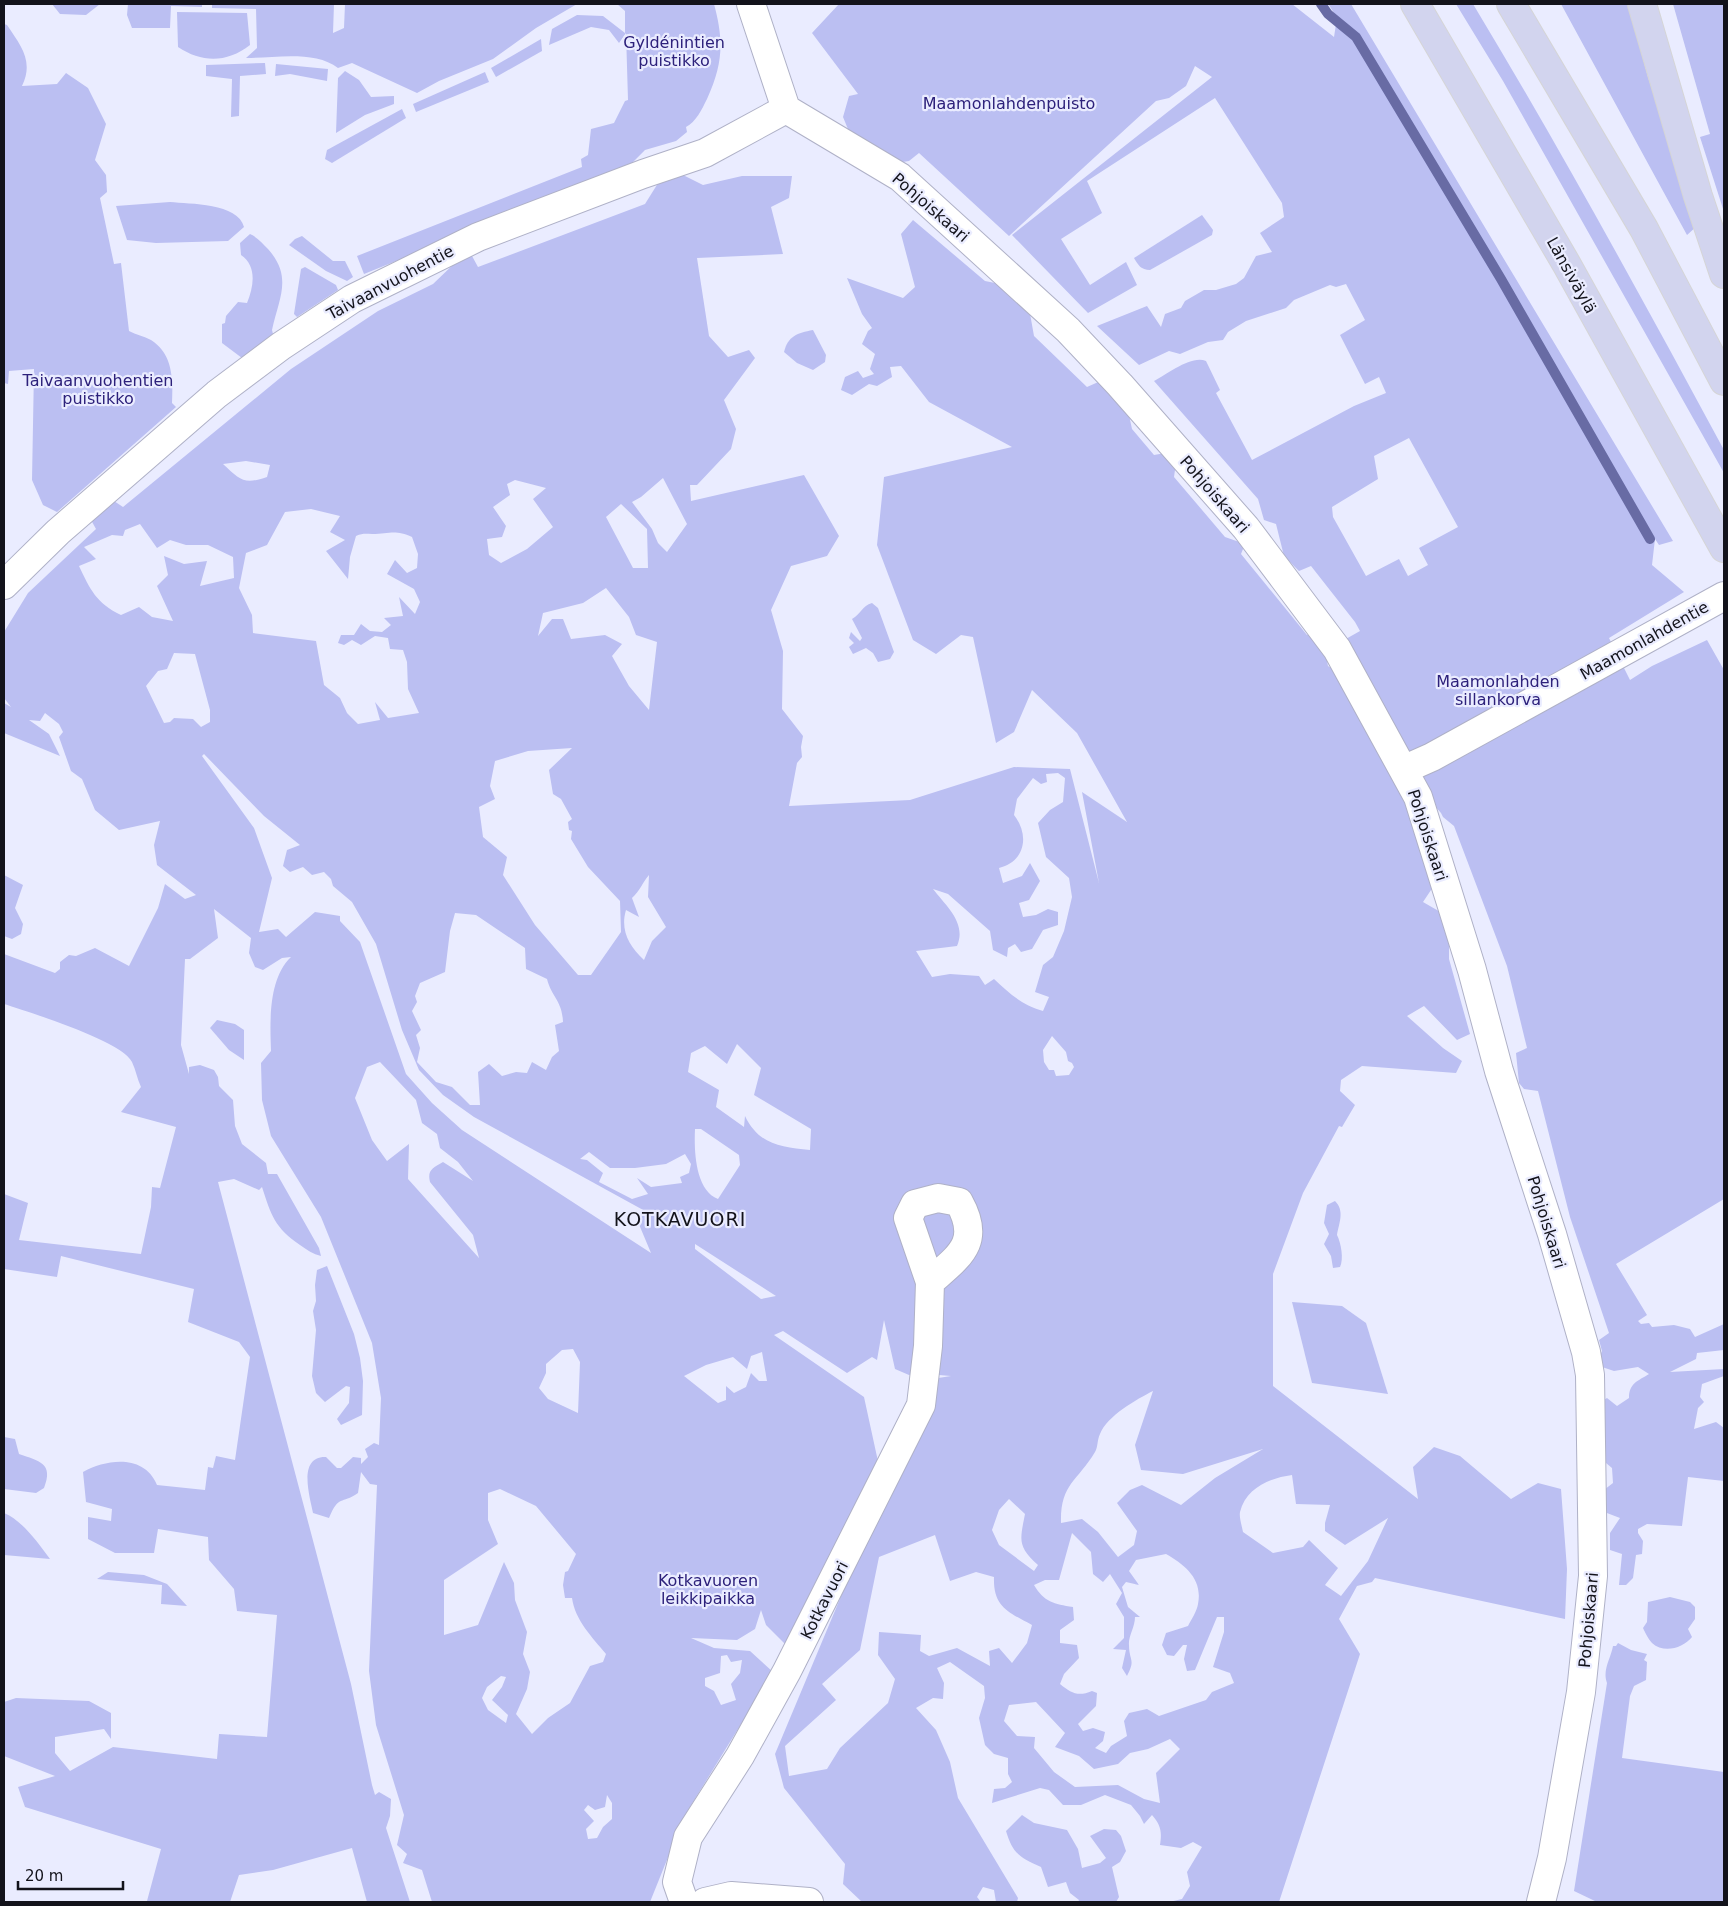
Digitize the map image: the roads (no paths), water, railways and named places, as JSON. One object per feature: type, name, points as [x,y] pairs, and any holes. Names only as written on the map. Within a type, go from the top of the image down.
[{"type":"highway","name":"Länsiväylä","points":[[1415,4],[1568,265],[1724,548]]},
{"type":"highway","points":[[1511,4],[1644,229],[1724,381]]},
{"type":"highway","points":[[1642,4],[1698,196],[1724,274]]},
{"type":"street","points":[[751,4],[786,109]]},
{"type":"street","name":"Taivaanvuohentie","points":[[4,585],[58,532],[217,394],[281,346],[352,299],[478,237],[643,174],[705,153],[786,109]]},
{"type":"street","name":"Pohjoiskaari","points":[[786,109],[900,177],[1068,330],[1120,385],[1250,532],[1337,649],[1405,769],[1418,797],[1469,961],[1499,1071],[1552,1234],[1586,1352],[1590,1376],[1592,1593],[1581,1692],[1553,1850],[1541,1902]]},
{"type":"street","name":"Maamonlahdentie","points":[[1405,769],[1432,757],[1724,596]]},
{"type":"street","name":"Kotkavuori","points":[[684,1902],[677,1882],[688,1837],[740,1756],[787,1671],[921,1405],[928,1346],[930,1282]]},
{"type":"street","points":[[705,1902],[731,1896],[809,1902]]},
{"type":"waterway","points":[[1321,4],[1328,14],[1356,37],[1501,279],[1650,539]]},
{"type":"district","name":"KOTKAVUORI","points":[[680,1219]]},
{"type":"park label","name":"Gyldénintien puistikko","points":[[674,51]]},
{"type":"park label","name":"Maamonlahdenpuisto","points":[[1009,103]]},
{"type":"park label","name":"Taivaanvuohentien puistikko","points":[[98,389]]},
{"type":"park label","name":"Maamonlahden sillankorva","points":[[1498,690]]},
{"type":"park label","name":"Kotkavuoren leikkipaikka","points":[[708,1589]]}]
